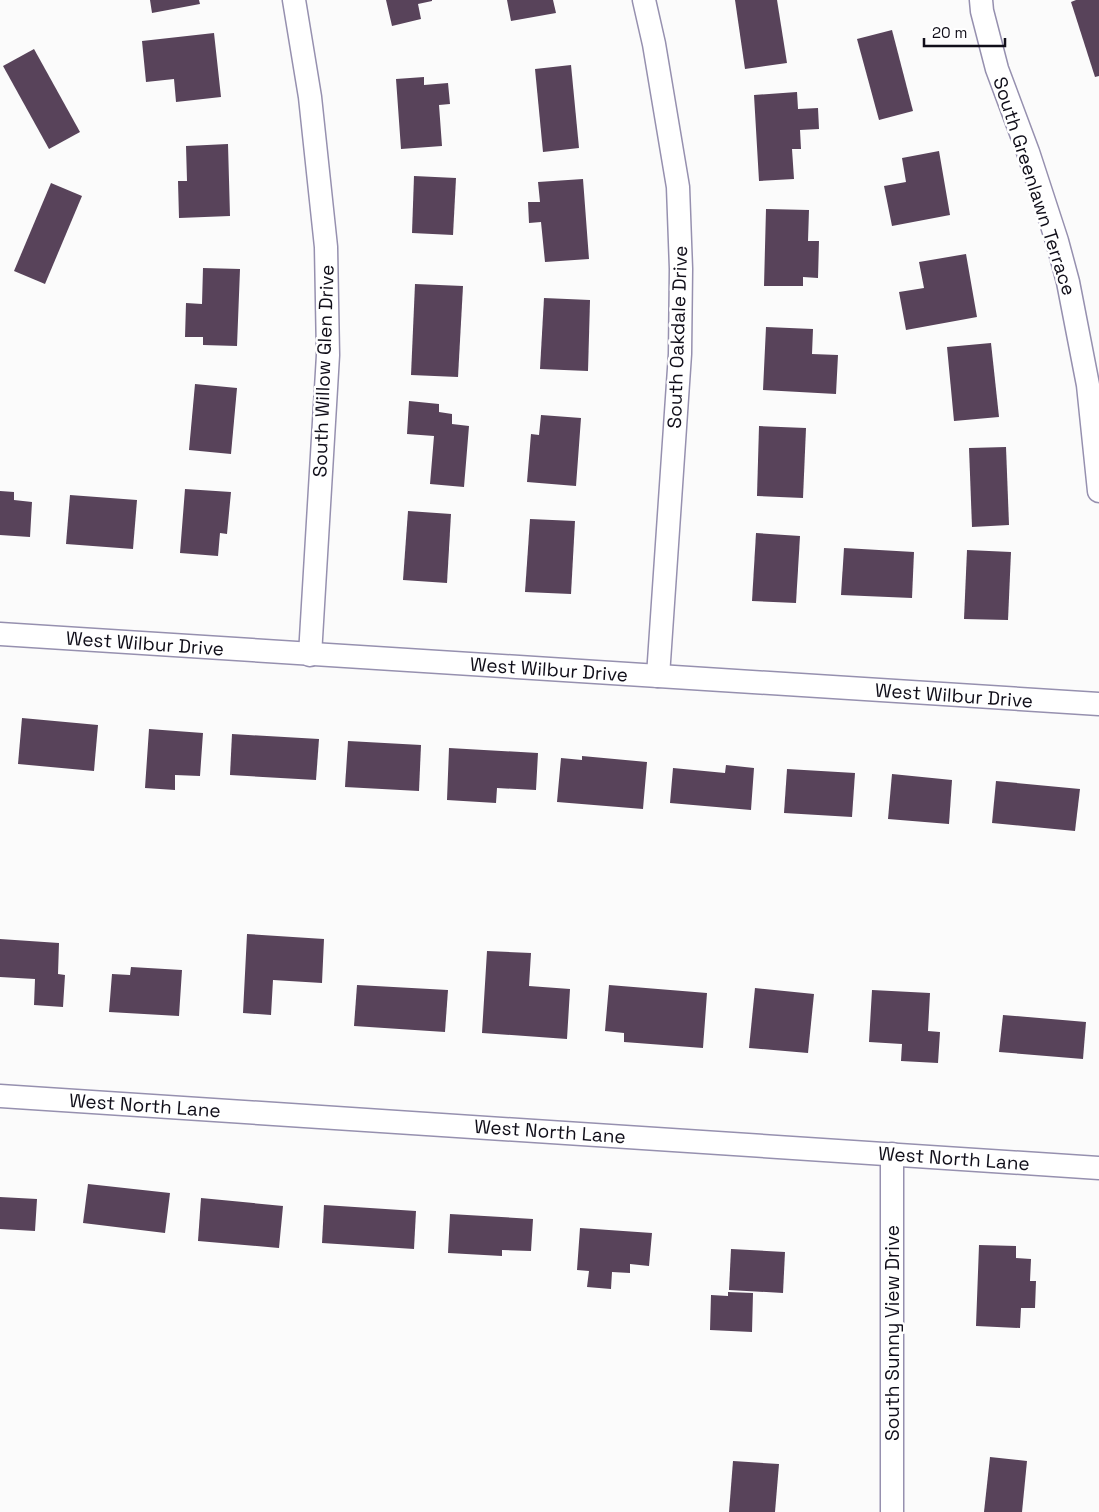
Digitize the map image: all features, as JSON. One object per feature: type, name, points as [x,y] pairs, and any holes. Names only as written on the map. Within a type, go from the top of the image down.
[{"type":"street","name":"South Willow Glen Drive","points":[[294,0],[310,97],[326,247],[328,355],[310,654]]},
{"type":"street","name":"South Oakdale Drive","points":[[644,0],[654,44],[678,187],[681,269],[680,354],[658,676]]},
{"type":"street","name":"South Greenlawn Terrace","points":[[981,0],[982,11],[998,69],[1028,152],[1057,241],[1068,282],[1088,385],[1099,491]]},
{"type":"street","name":"West Wilbur Drive","points":[[0,634],[658,676],[1099,698]]},
{"type":"street","name":"West North Lane","points":[[0,1096],[1099,1168]]},
{"type":"street","name":"South Sunny View Drive","points":[[892,1154],[892,1512]]},
{"type":"building","points":[[150,0],[199,0],[200,4],[152,13]]},
{"type":"building","points":[[386,0],[432,1],[418,4],[421,19],[392,26]]},
{"type":"building","points":[[507,0],[553,0],[556,13],[511,21]]},
{"type":"building","points":[[735,0],[777,0],[787,63],[745,69]]},
{"type":"building","points":[[1076,0],[1099,0],[1099,76],[1095,77],[1071,2]]},
{"type":"building","points":[[892,30],[913,111],[879,120],[857,39]]},
{"type":"building","points":[[214,33],[221,97],[176,102],[174,79],[146,82],[142,41]]},
{"type":"building","points":[[34,49],[80,132],[49,149],[3,66]]},
{"type":"building","points":[[571,65],[579,148],[543,152],[535,69]]},
{"type":"building","points":[[424,77],[424,85],[448,83],[450,104],[439,105],[442,146],[401,149],[396,79]]},
{"type":"building","points":[[797,92],[798,109],[818,108],[819,129],[800,130],[801,149],[792,149],[794,179],[759,181],[754,95]]},
{"type":"building","points":[[228,144],[230,216],[179,218],[178,181],[187,181],[186,146]]},
{"type":"building","points":[[939,151],[950,215],[892,226],[884,186],[906,182],[902,158]]},
{"type":"building","points":[[414,176],[456,178],[453,235],[412,233]]},
{"type":"building","points":[[583,179],[589,259],[545,262],[541,222],[529,223],[528,202],[540,202],[538,182]]},
{"type":"building","points":[[51,183],[82,196],[45,284],[14,271]]},
{"type":"building","points":[[766,209],[809,210],[808,241],[819,241],[818,278],[803,277],[803,286],[764,286]]},
{"type":"building","points":[[966,254],[977,317],[906,330],[899,292],[924,288],[919,262]]},
{"type":"building","points":[[203,268],[240,269],[237,346],[203,345],[203,337],[185,337],[186,303],[202,304]]},
{"type":"building","points":[[415,284],[463,286],[458,377],[411,375]]},
{"type":"building","points":[[544,298],[590,300],[588,371],[540,369]]},
{"type":"building","points":[[766,327],[813,329],[812,354],[838,355],[836,394],[763,390]]},
{"type":"building","points":[[991,343],[999,417],[954,421],[947,347]]},
{"type":"building","points":[[195,384],[237,388],[231,454],[189,450]]},
{"type":"building","points":[[409,401],[439,404],[439,412],[452,414],[452,424],[469,426],[464,487],[430,484],[434,436],[407,434]]},
{"type":"building","points":[[541,415],[581,418],[576,486],[527,482],[531,434],[539,435]]},
{"type":"building","points":[[759,426],[806,428],[803,498],[757,496]]},
{"type":"building","points":[[1006,447],[1009,525],[972,527],[969,448]]},
{"type":"building","points":[[185,489],[231,492],[227,534],[220,533],[218,556],[180,553]]},
{"type":"building","points":[[0,491],[14,492],[14,500],[32,502],[30,537],[0,535]]},
{"type":"building","points":[[70,495],[137,500],[133,549],[66,544]]},
{"type":"building","points":[[408,511],[451,514],[447,583],[403,580]]},
{"type":"building","points":[[530,519],[575,521],[571,594],[525,592]]},
{"type":"building","points":[[756,533],[800,536],[796,603],[752,601]]},
{"type":"building","points":[[844,548],[914,552],[912,598],[841,595]]},
{"type":"building","points":[[967,550],[1011,552],[1008,620],[964,619]]},
{"type":"building","points":[[22,718],[98,725],[94,771],[18,764]]},
{"type":"building","points":[[149,729],[203,733],[200,776],[175,775],[175,790],[145,788]]},
{"type":"building","points":[[232,734],[319,739],[316,780],[230,775]]},
{"type":"building","points":[[348,741],[421,745],[419,791],[345,787]]},
{"type":"building","points":[[449,748],[538,753],[536,790],[497,788],[496,803],[447,800]]},
{"type":"building","points":[[582,756],[647,762],[643,809],[557,802],[561,758],[582,760]]},
{"type":"building","points":[[726,765],[754,768],[751,810],[670,803],[673,768],[725,773]]},
{"type":"building","points":[[787,769],[855,773],[852,817],[784,813]]},
{"type":"building","points":[[892,774],[952,780],[949,824],[888,819]]},
{"type":"building","points":[[996,781],[1080,789],[1075,831],[992,823]]},
{"type":"building","points":[[247,934],[324,939],[322,983],[273,980],[271,1015],[243,1013]]},
{"type":"building","points":[[0,939],[59,943],[58,974],[65,975],[63,1007],[34,1005],[35,979],[0,977]]},
{"type":"building","points":[[487,951],[531,953],[529,986],[570,989],[567,1039],[482,1033]]},
{"type":"building","points":[[131,967],[182,970],[179,1016],[109,1012],[112,974],[130,975]]},
{"type":"building","points":[[357,985],[448,990],[445,1032],[354,1026]]},
{"type":"building","points":[[609,985],[707,993],[703,1048],[624,1042],[624,1033],[605,1031]]},
{"type":"building","points":[[755,988],[814,994],[808,1053],[749,1048]]},
{"type":"building","points":[[872,990],[930,993],[928,1031],[940,1032],[938,1063],[901,1061],[902,1044],[869,1042]]},
{"type":"building","points":[[1003,1015],[1086,1022],[1083,1059],[999,1052]]},
{"type":"building","points":[[88,1184],[170,1193],[165,1233],[83,1223]]},
{"type":"building","points":[[0,1197],[37,1199],[35,1231],[0,1229]]},
{"type":"building","points":[[201,1198],[283,1206],[279,1248],[198,1241]]},
{"type":"building","points":[[324,1205],[416,1211],[414,1249],[322,1243]]},
{"type":"building","points":[[450,1214],[533,1219],[531,1251],[502,1250],[502,1256],[448,1253]]},
{"type":"building","points":[[580,1228],[652,1233],[649,1266],[630,1264],[630,1273],[612,1272],[611,1289],[587,1287],[589,1271],[577,1270]]},
{"type":"building","points":[[979,1245],[1016,1246],[1016,1258],[1031,1259],[1030,1281],[1036,1281],[1035,1308],[1021,1308],[1020,1328],[976,1326]]},
{"type":"building","points":[[731,1249],[785,1252],[783,1293],[729,1290]]},
{"type":"building","points":[[728,1292],[753,1293],[752,1332],[710,1330],[711,1295],[728,1296]]},
{"type":"building","points":[[990,1457],[1027,1461],[1022,1512],[984,1512]]},
{"type":"building","points":[[733,1461],[779,1464],[775,1512],[729,1512]]}]
